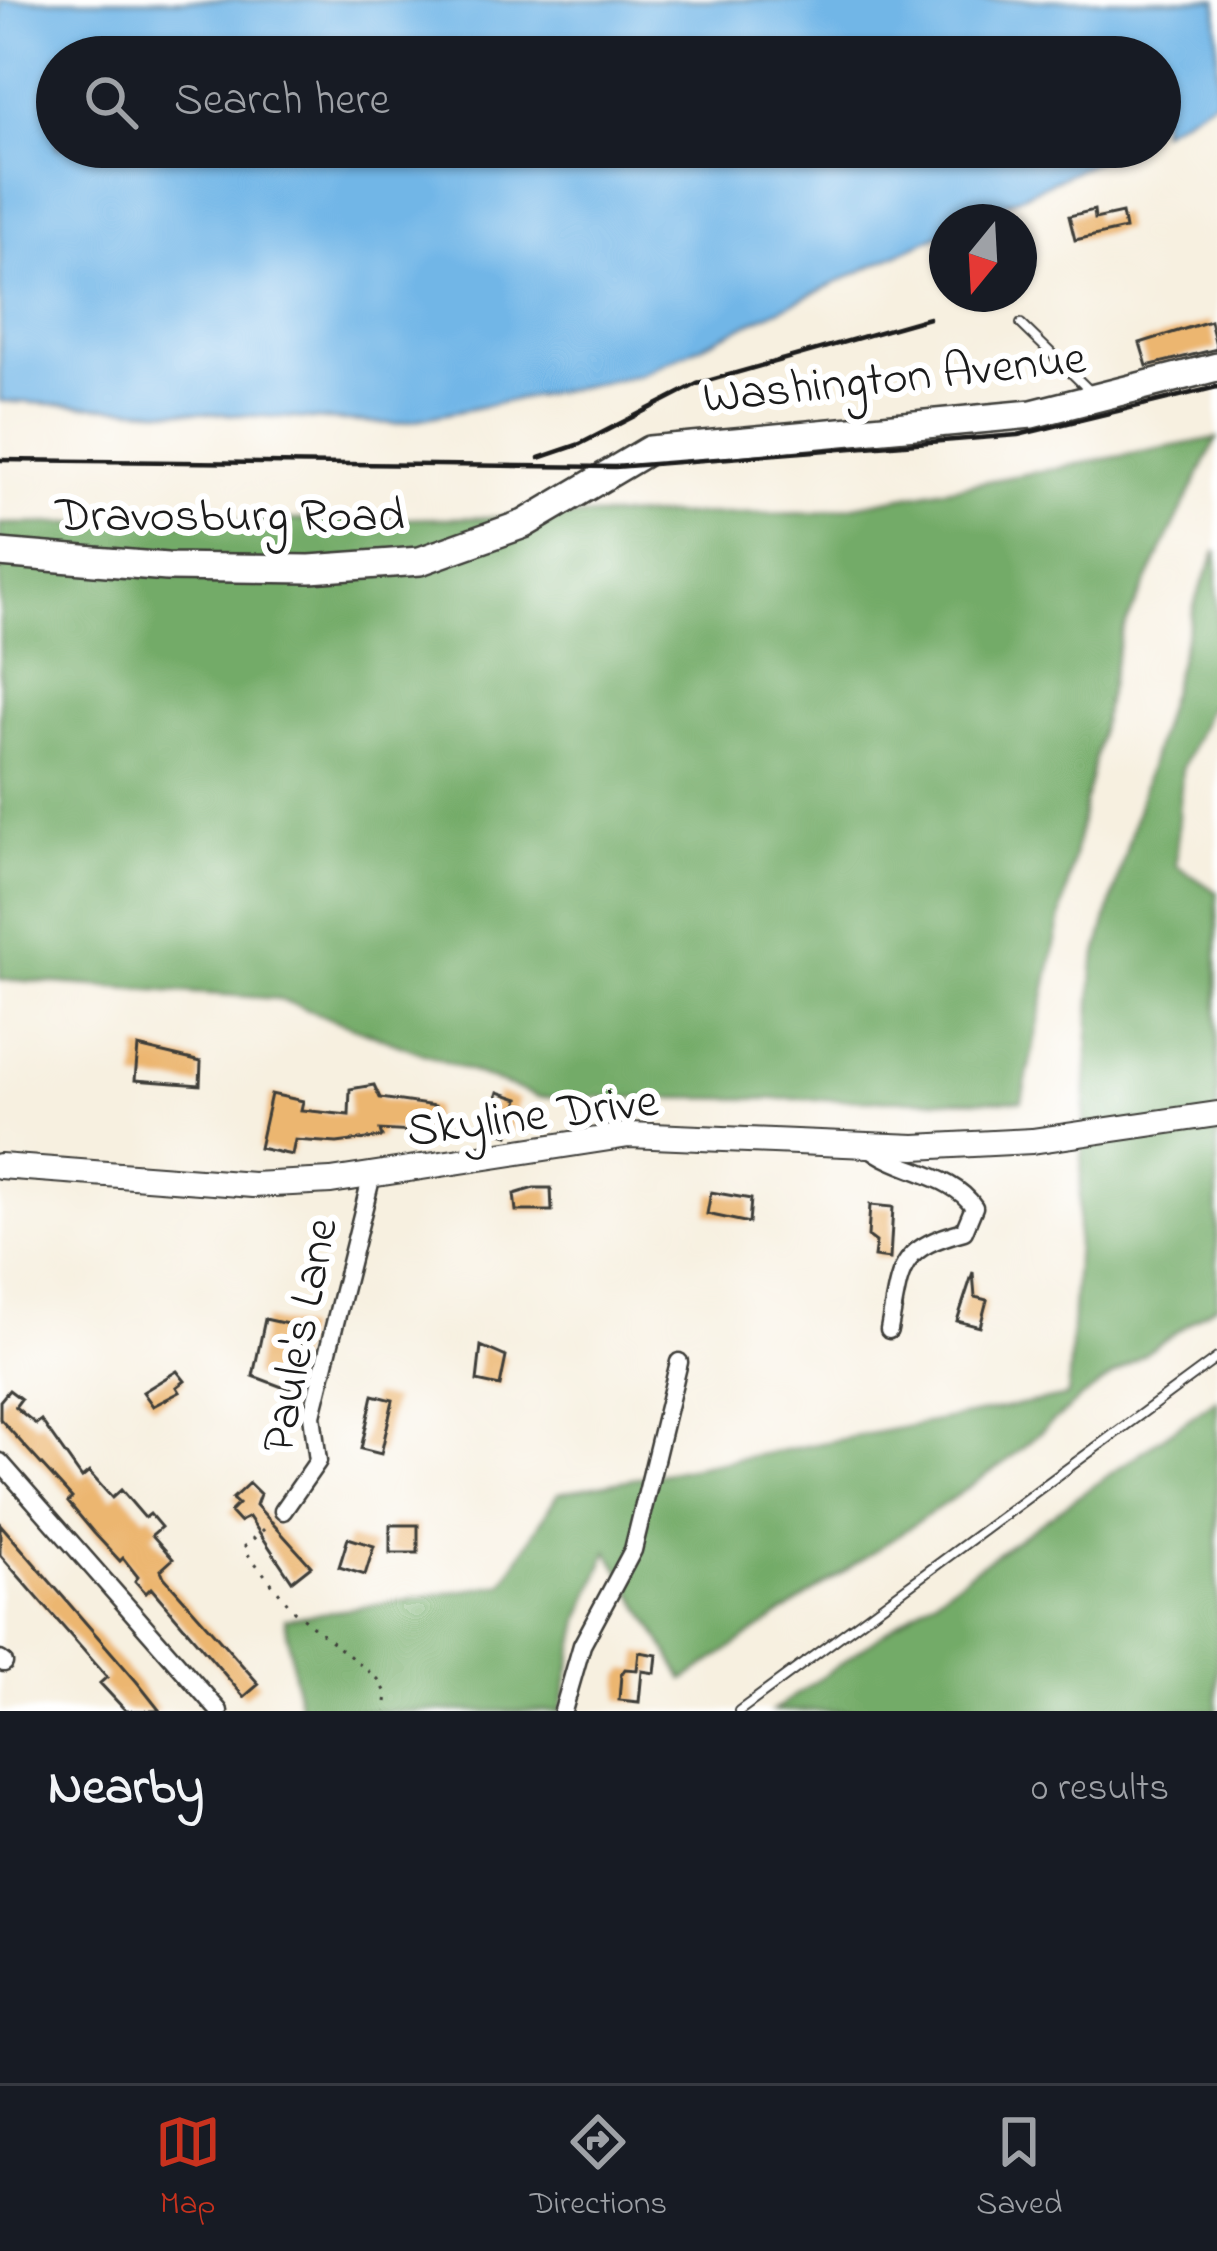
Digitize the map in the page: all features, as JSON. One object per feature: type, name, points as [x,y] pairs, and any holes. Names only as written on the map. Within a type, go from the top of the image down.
[{"type":"main road","name":"Washington Avenue","points":[[650,450],[898,431],[1100,400],[1217,367]]},
{"type":"main road","name":"Dravosburg Road","points":[[0,554],[191,567],[358,568],[420,561],[524,524],[650,450]]},
{"type":"street","name":"Skyline Drive","points":[[0,1166],[253,1185],[372,1175],[629,1135],[867,1145],[1032,1142],[1217,1114]]},
{"type":"street","points":[[867,1145],[885,1160],[952,1188],[974,1207],[964,1231],[924,1241],[912,1254],[900,1275],[889,1330]]},
{"type":"street","name":"Paule's Lane","points":[[283,1511],[319,1461],[312,1415],[372,1175]]},
{"type":"street","points":[[563,1711],[582,1645],[633,1550],[679,1362]]},
{"type":"street","points":[[0,1462],[219,1711]]},
{"type":"lane","points":[[1021,324],[1100,400]]},
{"type":"lane","points":[[739,1711],[1217,1358]]},
{"type":"path","name":"Paule's Lane","points":[[283,1511],[243,1548],[294,1611],[378,1679],[387,1694],[385,1711]]},
{"type":"green space","points":[[1217,438],[1121,634],[1022,1101],[538,1097],[279,999],[0,979],[0,524],[817,513]]},
{"type":"green space","points":[[1217,550],[1217,708],[1209,707],[1182,769],[1176,865],[1217,892],[1217,1304],[1081,1398],[1003,1464],[684,1680],[608,1551],[580,1620],[561,1711],[300,1711],[285,1619],[503,1584],[558,1493],[1068,1396],[1093,968],[1197,596]]},
{"type":"green space","points":[[1217,1399],[1217,1711],[773,1711]]},
{"type":"water","points":[[0,0],[1217,0],[1217,98],[1181,119],[1181,36],[36,36],[36,168],[1081,168],[1004,204],[929,204],[929,239],[639,375],[396,424],[0,401]]},
{"type":"building","points":[[1094,210],[1095,219],[1122,213],[1125,229],[1075,240],[1069,216]]},
{"type":"building","points":[[1210,321],[1217,349],[1147,366],[1140,343]]},
{"type":"building","points":[[138,1047],[201,1062],[200,1085],[135,1080]]},
{"type":"building","points":[[374,1085],[380,1098],[435,1106],[431,1133],[380,1130],[382,1137],[337,1143],[295,1140],[292,1155],[259,1148],[271,1094],[303,1101],[301,1110],[349,1115],[350,1089]]},
{"type":"building","points":[[498,1092],[519,1099],[508,1135],[487,1128]]},
{"type":"building","points":[[551,1188],[552,1211],[516,1211],[514,1194]]},
{"type":"building","points":[[711,1192],[751,1199],[749,1223],[707,1214]]},
{"type":"building","points":[[870,1205],[893,1207],[890,1259],[874,1257],[876,1242],[868,1236]]},
{"type":"building","points":[[973,1272],[975,1297],[987,1300],[980,1327],[957,1321]]},
{"type":"building","points":[[265,1319],[305,1328],[290,1390],[253,1376]]},
{"type":"building","points":[[481,1346],[506,1357],[500,1386],[477,1381]]},
{"type":"building","points":[[177,1371],[185,1381],[177,1387],[180,1392],[153,1406],[143,1392]]},
{"type":"building","points":[[9,1390],[21,1399],[15,1407],[36,1424],[41,1420],[82,1478],[89,1472],[112,1498],[121,1490],[145,1518],[150,1514],[161,1527],[152,1535],[173,1559],[161,1570],[164,1577],[259,1684],[244,1697],[151,1588],[146,1593],[135,1581],[138,1577],[123,1558],[120,1561],[94,1533],[68,1502],[72,1498],[0,1419],[0,1401]]},
{"type":"building","points":[[373,1395],[393,1400],[381,1454],[361,1449]]},
{"type":"building","points":[[249,1483],[260,1494],[256,1505],[311,1566],[292,1581],[249,1517],[239,1522],[230,1512],[238,1504],[232,1499]]},
{"type":"building","points":[[0,1524],[160,1711],[126,1711],[100,1683],[107,1677],[0,1555]]},
{"type":"building","points":[[390,1525],[418,1525],[418,1553],[390,1553]]},
{"type":"building","points":[[348,1538],[374,1546],[365,1575],[339,1567]]},
{"type":"building","points":[[639,1652],[657,1655],[655,1673],[642,1671],[639,1702],[619,1700],[621,1675],[625,1669],[637,1670]]},
{"type":"railway","points":[[539,458],[580,444],[697,384],[929,318]]},
{"type":"railway","points":[[0,460],[615,467],[1018,435],[1217,387]]}]
